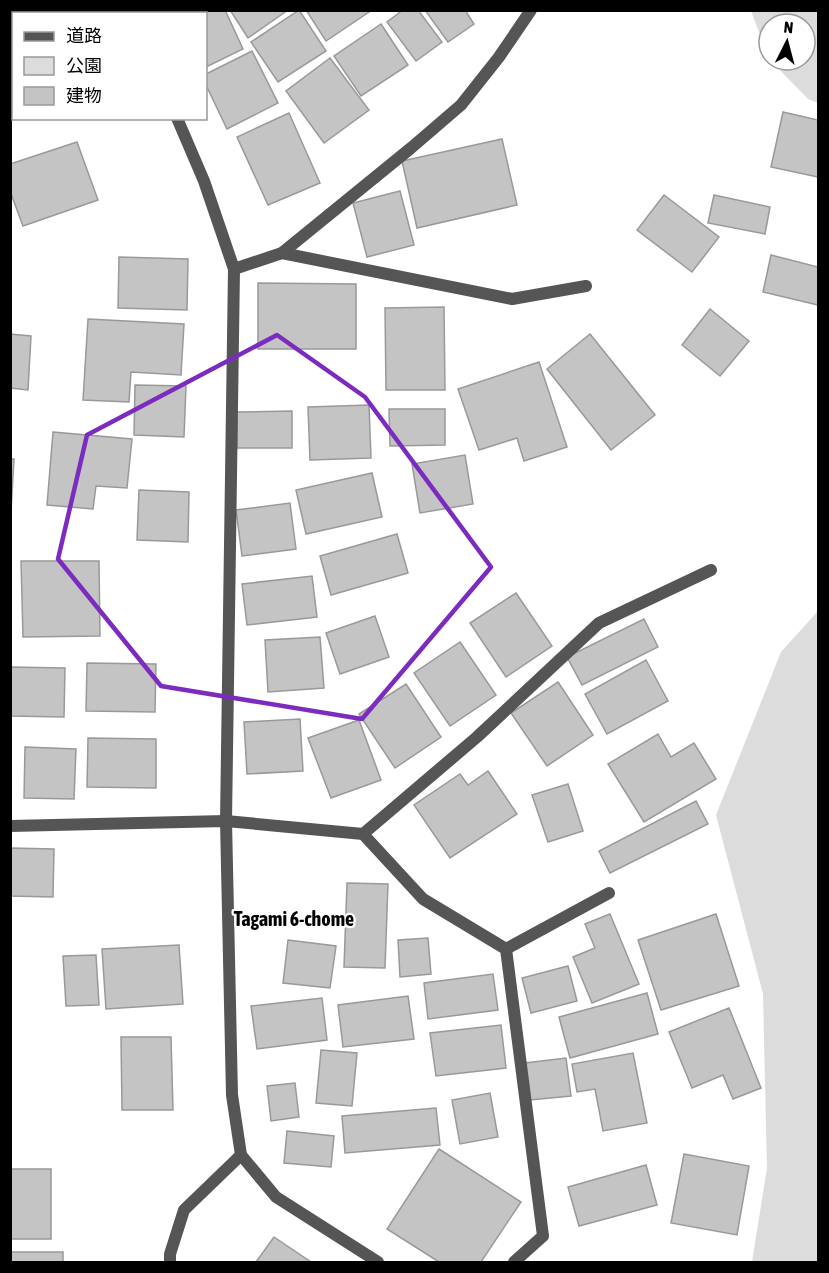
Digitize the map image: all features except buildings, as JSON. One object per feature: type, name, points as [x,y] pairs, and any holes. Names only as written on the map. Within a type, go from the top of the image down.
[{"type":"street","points":[[234,269],[282,253],[461,105],[499,57],[531,10]]},
{"type":"street","points":[[178,120],[204,181],[234,269],[226,821],[232,1095],[241,1155],[276,1197],[378,1263]]},
{"type":"street","points":[[282,253],[512,299],[586,286]]},
{"type":"street","points":[[363,834],[477,737],[599,623],[711,570]]},
{"type":"street","points":[[10,826],[226,821],[363,834],[423,899],[506,949]]},
{"type":"street","points":[[506,949],[609,893]]},
{"type":"street","points":[[506,949],[543,1236],[514,1263]]},
{"type":"street","points":[[170,1263],[170,1254],[184,1210],[241,1155]]},
{"type":"highlighted area","points":[[277,335],[365,397],[491,567],[362,719],[161,686],[58,559],[87,435]]},
{"type":"green space","points":[[751,11],[818,11],[818,103],[808,99],[782,72],[817,72],[817,12],[757,12],[757,27]]},
{"type":"green space","points":[[818,611],[818,1262],[752,1262],[767,1168],[763,994],[716,815],[781,652]]},
{"type":"district","name":"Tagami 6-chome","points":[[294,919]]}]
